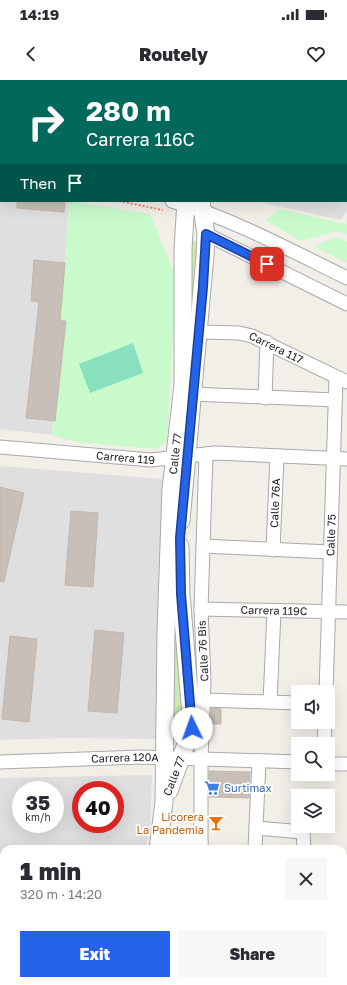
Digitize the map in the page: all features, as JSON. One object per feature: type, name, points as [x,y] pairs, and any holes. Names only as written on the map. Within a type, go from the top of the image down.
[{"type":"street","name":"Calle 77","points":[[159,844],[164,802],[173,758],[166,632],[171,488],[181,456],[194,394],[206,234],[188,205]]},
{"type":"street","name":"Calle 77","points":[[173,758],[192,728],[197,680],[181,594],[181,456],[188,205]]},
{"type":"street","points":[[188,205],[347,278]]},
{"type":"street","points":[[206,234],[347,304]]},
{"type":"street","name":"Carrera 117","points":[[199,332],[240,333],[266,342],[342,380]]},
{"type":"street","points":[[265,398],[266,342]]},
{"type":"street","name":"Calle 75","points":[[326,685],[335,400],[342,380]]},
{"type":"street","points":[[194,394],[335,400]]},
{"type":"street","name":"Carrera 119","points":[[0,447],[140,460],[206,454],[347,459]]},
{"type":"street","name":"Calle 76 Bis","points":[[201,845],[201,759],[204,700],[197,680],[204,546],[206,454]]},
{"type":"street","name":"Calle 76A","points":[[273,550],[278,456]]},
{"type":"street","points":[[204,546],[330,552]]},
{"type":"street","points":[[181,594],[201,595]]},
{"type":"street","name":"Carrera 119C","points":[[201,609],[347,612]]},
{"type":"street","points":[[270,702],[274,611]]},
{"type":"street","points":[[204,700],[291,703]]},
{"type":"street","name":"Carrera 120A","points":[[0,762],[173,758],[291,762]]},
{"type":"street","points":[[255,845],[260,761]]},
{"type":"street","points":[[335,764],[347,764]]},
{"type":"street","points":[[256,828],[299,830],[303,832],[304,843]]},
{"type":"street","points":[[159,844],[180,845]]},
{"type":"path","points":[[136,202],[188,205]]},
{"type":"shaded area","points":[[0,202],[69,202],[52,435],[0,429]]},
{"type":"shaded area","points":[[259,202],[347,202],[347,210],[341,220]]},
{"type":"shaded area","points":[[0,466],[163,479],[162,606],[157,739],[64,738],[0,740]]},
{"type":"shaded area","points":[[152,775],[150,832],[146,845],[0,845],[0,778]]},
{"type":"green space","points":[[69,202],[150,214],[176,277],[167,441],[156,449],[76,442],[52,435]]},
{"type":"green space","points":[[280,209],[345,224],[347,219],[347,235],[337,231],[301,241],[265,220]]},
{"type":"green space","points":[[336,237],[347,242],[347,263],[314,246]]},
{"type":"green space","points":[[190,241],[201,242],[187,383]]},
{"type":"green space","points":[[133,343],[143,373],[90,393],[79,364]]},
{"type":"green space","points":[[174,569],[184,661],[184,735],[179,735],[173,731],[171,725]]},
{"type":"building","points":[[17,202],[65,202],[64,212],[17,208]]},
{"type":"building","points":[[34,260],[65,263],[60,321],[66,321],[55,421],[26,418],[39,302],[31,301]]},
{"type":"building","points":[[0,487],[24,493],[4,582],[0,581]]},
{"type":"building","points":[[71,511],[98,513],[93,587],[65,585]]},
{"type":"building","points":[[95,630],[124,633],[117,713],[88,711]]},
{"type":"building","points":[[10,636],[37,639],[29,722],[2,719]]},
{"type":"building","points":[[211,708],[221,709],[221,724],[211,724]]},
{"type":"building","points":[[209,771],[250,772],[249,798],[209,797]]},
{"type":"place","name":"Surtimax","points":[[212,788]]},
{"type":"place","name":"Licorera La Pandemia","points":[[216,823]]},
{"type":"route","points":[[192,728],[181,594],[180,538],[183,492],[194,394],[206,256],[206,234],[267,264]]}]
